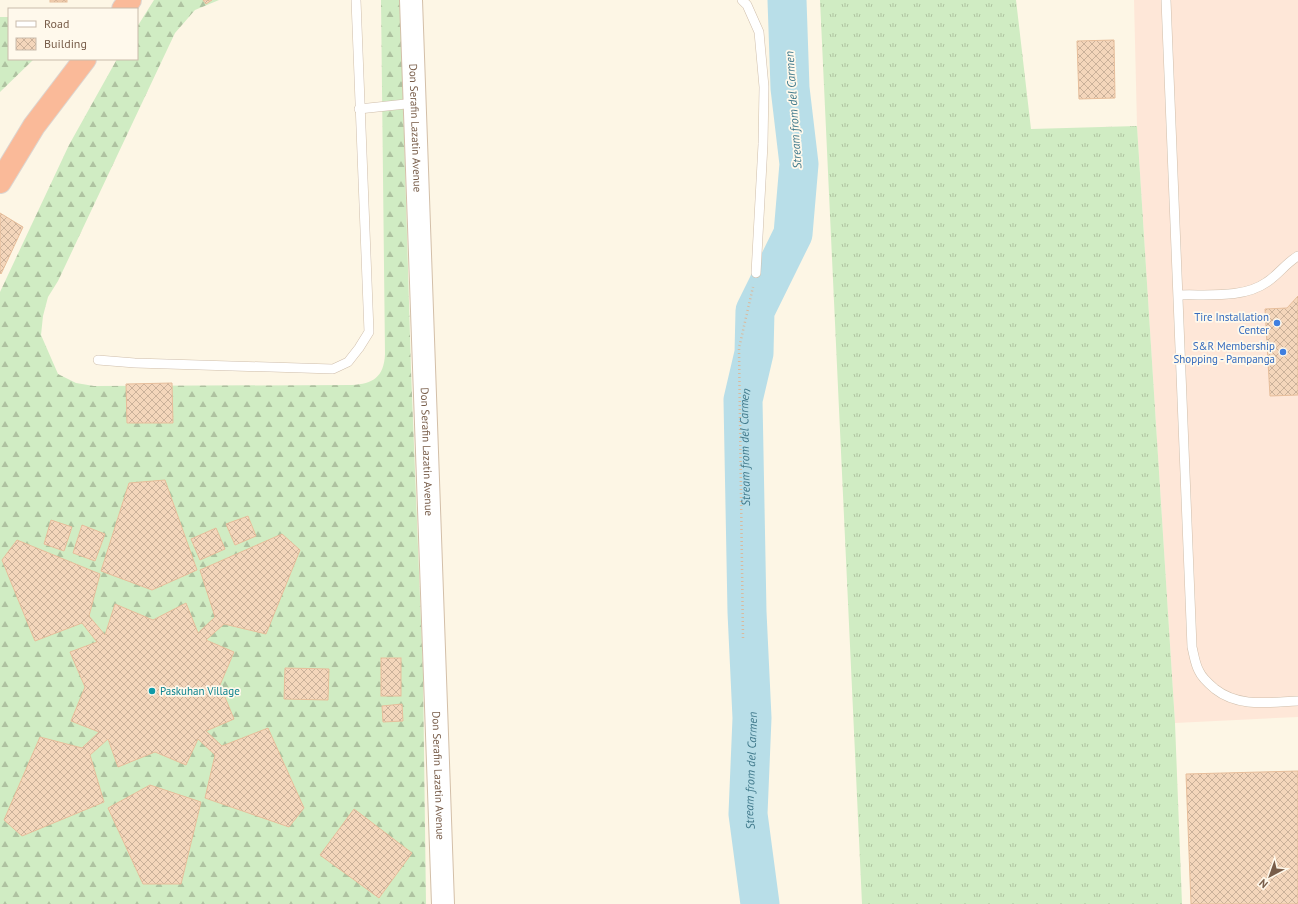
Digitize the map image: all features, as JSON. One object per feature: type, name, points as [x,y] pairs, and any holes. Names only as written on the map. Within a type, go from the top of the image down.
[{"type":"highway","points":[[124,8],[130,0]]},
{"type":"highway","points":[[0,182],[34,126],[84,60]]},
{"type":"main road","name":"Don Serafin Lazatin Avenue","points":[[411,0],[443,904]]},
{"type":"lane","points":[[98,360],[135,363],[332,369],[348,362],[359,348],[369,332],[359,109],[356,0]]},
{"type":"lane","points":[[742,0],[747,4],[759,32],[764,87],[763,144],[756,273]]},
{"type":"lane","points":[[1166,0],[1192,647],[1199,671],[1208,684],[1221,694],[1236,701],[1253,703],[1298,701]]},
{"type":"lane","points":[[359,109],[415,103]]},
{"type":"lane","points":[[1179,295],[1227,294],[1253,289],[1266,283],[1291,260],[1298,256]]},
{"type":"path","points":[[743,638],[739,348],[756,273]]},
{"type":"shaded area","name":"S&R Membership Shopping - Pampanga","points":[[1134,0],[1298,0],[1298,717],[1175,723],[1137,126]]},
{"type":"green space","points":[[154,0],[219,0],[195,10],[175,33],[58,281],[48,297],[43,316],[41,335],[58,374],[76,383],[94,386],[352,385],[366,383],[376,378],[380,374],[385,354],[381,0],[400,0],[411,370],[423,673],[426,904],[0,904],[0,292],[69,145],[116,60],[138,60],[138,25]]},
{"type":"green space","points":[[820,0],[1016,0],[1031,129],[1137,126],[1175,723],[1182,904],[862,904]]},
{"type":"green space","points":[[0,17],[8,17],[8,60],[33,60],[0,92]]},
{"type":"building","points":[[50,0],[67,0],[67,2],[50,2]]},
{"type":"building","points":[[203,0],[212,0],[206,4]]},
{"type":"building","points":[[1114,40],[1115,98],[1079,99],[1077,41]]},
{"type":"building","points":[[0,213],[23,227],[1,274],[0,273]]},
{"type":"building","name":"S&R Membership Shopping - Pampanga","points":[[1298,296],[1298,395],[1270,396],[1265,309],[1287,308]]},
{"type":"building","points":[[172,383],[173,423],[127,423],[126,384]]},
{"type":"building","points":[[165,480],[197,570],[152,590],[101,571],[129,483]]},
{"type":"building","points":[[248,516],[256,536],[235,545],[226,524]]},
{"type":"building","points":[[51,520],[72,527],[64,551],[44,544]]},
{"type":"building","points":[[82,525],[105,534],[95,561],[73,553]]},
{"type":"building","points":[[216,528],[225,549],[200,560],[191,539]]},
{"type":"building","points":[[282,534],[300,550],[266,634],[224,624],[206,640],[234,652],[220,685],[234,719],[206,731],[222,746],[268,728],[304,808],[289,827],[205,798],[215,755],[198,739],[186,765],[155,752],[118,767],[108,739],[90,755],[104,802],[22,836],[4,820],[40,737],[82,748],[99,732],[71,721],[85,687],[70,652],[97,642],[82,623],[35,641],[2,560],[17,540],[100,574],[89,616],[105,635],[115,604],[153,620],[186,603],[198,633],[215,617],[200,570]]},
{"type":"building","points":[[381,658],[401,658],[401,696],[381,696]]},
{"type":"building","points":[[285,668],[329,669],[328,700],[284,699]]},
{"type":"building","points":[[402,704],[403,721],[383,722],[382,706]]},
{"type":"building","points":[[1298,771],[1298,904],[1191,904],[1186,774]]},
{"type":"building","points":[[150,785],[201,802],[181,884],[143,884],[108,808]]},
{"type":"building","points":[[354,809],[412,853],[379,898],[320,855]]},
{"type":"waterway","name":"Stream from del Carmen","points":[[760,904],[748,814],[752,718],[747,612],[743,400],[754,353],[755,311],[793,234],[799,164],[790,88],[787,0]]},
{"type":"place","name":"Tire Installation Center","points":[[1277,323]]},
{"type":"place","name":"S&R Membership Shopping - Pampanga","points":[[1283,352]]},
{"type":"place","name":"Paskuhan Village","points":[[152,691]]}]
